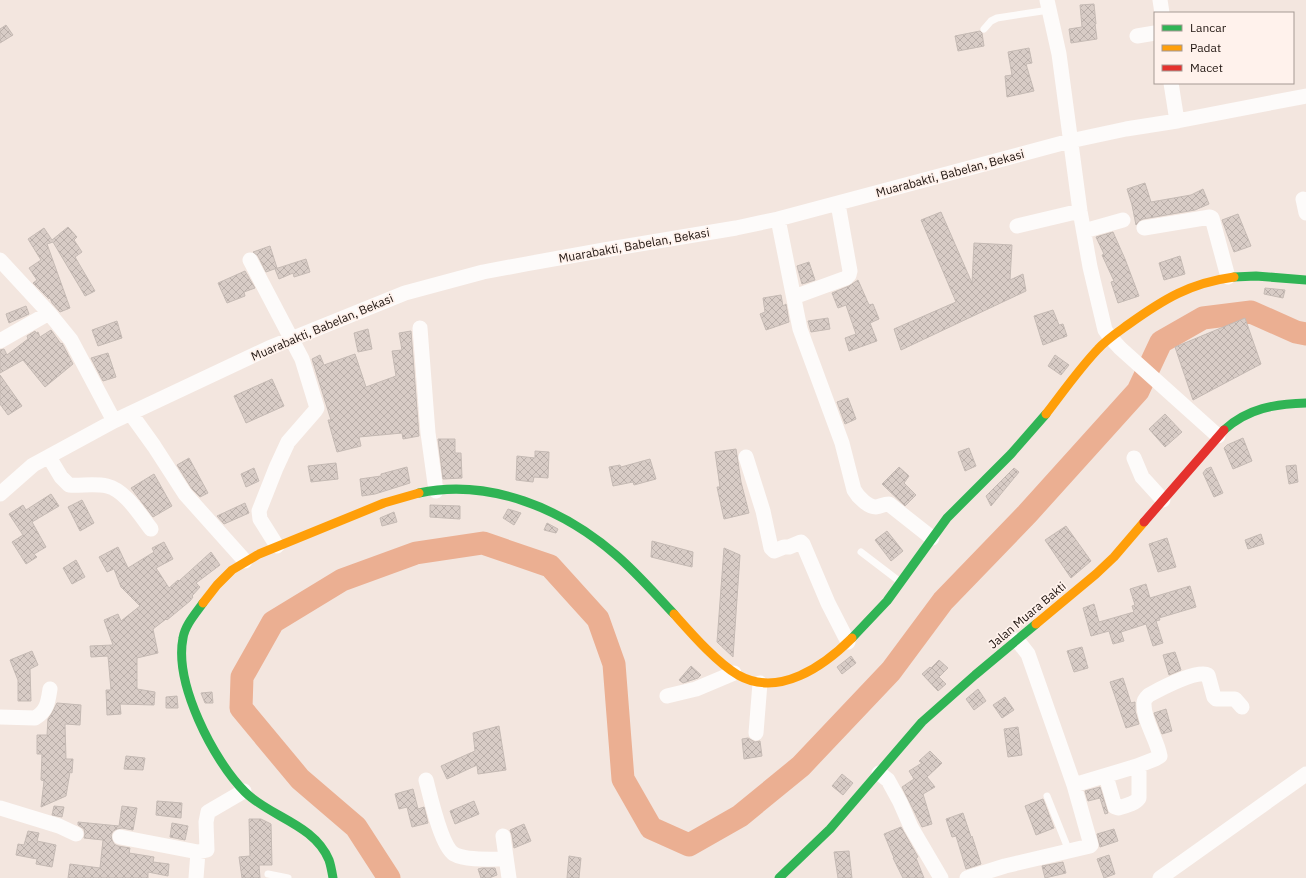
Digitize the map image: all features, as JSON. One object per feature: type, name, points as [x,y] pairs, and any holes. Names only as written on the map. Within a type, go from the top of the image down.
[{"type":"street","points":[[1160,0],[1162,12]]},
{"type":"street","points":[[1048,5],[1059,54],[1080,211],[1090,267],[1105,330],[1115,342],[1218,436]]},
{"type":"street","points":[[1137,36],[1154,33]]},
{"type":"street","points":[[1171,84],[1177,121]]},
{"type":"street","name":"Muarabakti, Babelan, Bekasi","points":[[0,494],[33,465],[114,421],[269,348],[405,293],[483,272],[778,219],[1070,141],[1126,129],[1177,121],[1306,96]]},
{"type":"street","points":[[794,297],[846,278],[849,275],[850,271],[838,204]]},
{"type":"street","points":[[1017,226],[1080,211]]},
{"type":"street","points":[[1144,228],[1210,217],[1212,218],[1228,277]]},
{"type":"street","points":[[778,219],[800,329],[842,443],[854,490],[857,495],[870,506],[874,507],[889,504],[932,538]]},
{"type":"street","points":[[1084,231],[1123,220]]},
{"type":"street","points":[[0,260],[49,313],[71,340],[114,421]]},
{"type":"street","points":[[250,260],[302,359],[317,408],[288,442],[259,511],[260,519],[277,546]]},
{"type":"street","points":[[333,878],[329,862],[319,843],[304,829],[262,806],[244,791],[224,766],[201,724],[187,690],[181,660],[183,637],[192,619],[225,577],[234,568],[245,561],[277,546],[370,509],[418,493],[470,490],[516,498],[540,506],[561,516],[616,555],[691,633],[734,673],[760,683],[778,682],[799,676],[825,663],[848,642],[876,613],[901,582],[942,523],[993,473],[1037,426],[1062,393],[1146,310],[1166,299],[1205,282],[1228,277],[1264,275],[1306,280]]},
{"type":"street","points":[[0,341],[49,313]]},
{"type":"street","points":[[420,328],[428,433],[436,491]]},
{"type":"street","name":"Jalan Muara Bakti","points":[[779,878],[830,829],[922,722],[1114,557],[1218,436],[1236,419],[1255,409],[1273,405],[1306,403]]},
{"type":"street","points":[[131,414],[185,494],[245,561]]},
{"type":"street","points":[[49,457],[61,477],[69,485],[102,485],[118,491],[125,497],[151,529]]},
{"type":"street","points":[[746,457],[771,548],[774,551],[801,542],[803,544],[828,603],[848,642]]},
{"type":"street","points":[[1134,458],[1142,477],[1163,500]]},
{"type":"street","points":[[967,878],[1004,866],[1090,846],[1091,843],[1074,785],[1028,654],[1017,640]]},
{"type":"street","points":[[666,696],[696,689],[734,673]]},
{"type":"street","points":[[1074,785],[1137,766],[1160,756],[1147,717],[1144,702],[1146,697],[1149,695],[1191,676],[1205,674],[1208,675],[1214,697],[1216,699],[1235,699],[1242,707]]},
{"type":"street","points":[[756,733],[760,683]]},
{"type":"street","points":[[0,717],[35,718],[45,710],[48,705],[50,689]]},
{"type":"street","points":[[1106,776],[1115,807],[1122,807],[1135,802],[1139,798],[1139,772],[1137,766]]},
{"type":"street","points":[[879,773],[888,780],[911,827],[941,878]]},
{"type":"street","points":[[1160,878],[1306,774]]},
{"type":"street","points":[[426,780],[437,821],[449,849],[454,854],[463,857],[506,859]]},
{"type":"street","points":[[120,837],[198,852],[207,850],[206,822],[210,810],[244,791]]},
{"type":"street","points":[[0,808],[59,826],[76,834]]},
{"type":"street","points":[[503,836],[510,878]]},
{"type":"street","points":[[196,878],[198,852]]},
{"type":"lane","points":[[984,29],[988,24],[997,18],[1048,5]]},
{"type":"lane","points":[[862,552],[901,582]]},
{"type":"lane","points":[[1048,796],[1069,851]]},
{"type":"lane","points":[[268,874],[288,878]]},
{"type":"building","points":[[1094,4],[1097,39],[1071,43],[1069,29],[1082,27],[1080,5]]},
{"type":"building","points":[[6,25],[13,35],[0,43],[0,29]]},
{"type":"building","points":[[980,31],[982,33],[984,46],[958,51],[955,36]]},
{"type":"building","points":[[1029,48],[1032,63],[1026,64],[1034,91],[1007,97],[1005,76],[1012,75],[1008,52]]},
{"type":"building","points":[[1145,183],[1151,202],[1191,195],[1203,189],[1209,204],[1195,210],[1143,219],[1136,225],[1127,189]]},
{"type":"building","points":[[941,212],[972,283],[974,243],[1012,245],[1010,280],[1023,274],[1026,291],[901,350],[894,329],[956,302],[921,220]]},
{"type":"building","points":[[1238,214],[1251,246],[1234,252],[1222,220]]},
{"type":"building","points":[[68,227],[77,237],[74,240],[82,252],[75,257],[95,291],[85,296],[53,242],[47,244],[70,308],[60,312],[52,303],[50,298],[49,299],[33,283],[37,280],[29,268],[41,260],[28,239],[44,228],[52,240]]},
{"type":"building","points":[[1113,232],[1139,296],[1118,303],[1111,282],[1114,281],[1102,255],[1104,254],[1096,237]]},
{"type":"building","points":[[270,246],[277,268],[266,272],[258,256],[253,252]]},
{"type":"building","points":[[1180,256],[1185,274],[1164,280],[1159,263]]},
{"type":"building","points":[[306,259],[310,272],[294,277],[293,273],[279,279],[275,269]]},
{"type":"building","points":[[809,262],[815,280],[802,284],[797,266]]},
{"type":"building","points":[[245,271],[255,288],[244,292],[245,296],[227,303],[218,283]]},
{"type":"building","points":[[858,280],[869,305],[873,304],[879,319],[870,323],[877,341],[849,351],[845,338],[856,334],[846,305],[838,308],[832,293],[849,286]]},
{"type":"building","points":[[1265,288],[1285,290],[1283,298],[1264,294]]},
{"type":"building","points":[[781,295],[783,306],[786,304],[789,322],[766,330],[760,314],[765,312],[763,298]]},
{"type":"building","points":[[26,306],[29,314],[9,323],[6,314]]},
{"type":"building","points":[[1053,310],[1059,325],[1063,324],[1067,336],[1043,345],[1034,316]]},
{"type":"building","points":[[828,318],[830,329],[811,332],[808,321]]},
{"type":"building","points":[[1245,318],[1261,364],[1193,400],[1175,347]]},
{"type":"building","points":[[117,321],[122,338],[98,346],[92,330]]},
{"type":"building","points":[[368,329],[372,349],[358,352],[354,333]]},
{"type":"building","points":[[51,330],[61,344],[62,343],[73,364],[45,387],[23,360],[0,373],[0,350],[4,349],[7,355],[28,339],[27,336],[35,331],[36,333],[38,332],[40,337]]},
{"type":"building","points":[[411,331],[419,436],[403,439],[402,433],[359,437],[361,446],[337,452],[328,420],[331,420],[312,359],[320,355],[324,365],[355,354],[366,387],[396,376],[392,351],[402,350],[399,333]]},
{"type":"building","points":[[108,353],[116,377],[103,381],[91,358]]},
{"type":"building","points":[[1055,355],[1069,365],[1061,375],[1048,366]]},
{"type":"building","points":[[0,375],[22,406],[8,415],[0,404]]},
{"type":"building","points":[[272,379],[284,406],[246,423],[234,396]]},
{"type":"building","points":[[848,398],[856,419],[845,424],[837,402]]},
{"type":"building","points":[[1165,414],[1182,432],[1165,447],[1149,429]]},
{"type":"building","points":[[1243,438],[1252,461],[1233,469],[1224,448],[1227,445]]},
{"type":"building","points":[[438,439],[455,439],[455,453],[461,453],[462,478],[443,479]]},
{"type":"building","points":[[969,448],[976,466],[965,471],[958,452]]},
{"type":"building","points":[[736,449],[741,482],[749,513],[724,519],[717,487],[720,487],[715,452]]},
{"type":"building","points":[[535,451],[549,452],[548,478],[534,477],[533,482],[516,480],[517,456],[535,458]]},
{"type":"building","points":[[189,458],[208,493],[200,497],[192,489],[177,465]]},
{"type":"building","points":[[650,459],[656,479],[634,485],[633,482],[613,486],[609,467],[620,465],[621,467]]},
{"type":"building","points":[[336,463],[338,479],[311,482],[308,466]]},
{"type":"building","points":[[1296,465],[1298,482],[1289,484],[1286,466]]},
{"type":"building","points":[[407,467],[410,483],[375,494],[362,496],[360,479],[381,476],[381,474]]},
{"type":"building","points":[[899,467],[909,476],[904,483],[916,495],[905,506],[882,484]]},
{"type":"building","points":[[1211,467],[1223,493],[1214,497],[1203,473],[1206,469]]},
{"type":"building","points":[[254,468],[259,481],[246,487],[241,474]]},
{"type":"building","points":[[1014,468],[1019,472],[991,506],[986,496]]},
{"type":"building","points":[[154,474],[172,506],[153,517],[131,488]]},
{"type":"building","points":[[51,494],[59,506],[32,522],[46,547],[34,554],[37,557],[26,564],[12,542],[23,535],[9,514],[23,505],[26,510]]},
{"type":"building","points":[[82,500],[94,523],[80,531],[68,507]]},
{"type":"building","points":[[245,503],[249,513],[224,524],[217,516]]},
{"type":"building","points":[[430,505],[460,506],[460,519],[430,517]]},
{"type":"building","points":[[508,509],[521,513],[514,525],[503,518]]},
{"type":"building","points":[[394,512],[397,522],[382,526],[380,518]]},
{"type":"building","points":[[547,523],[558,529],[556,533],[544,530]]},
{"type":"building","points":[[1066,526],[1091,561],[1071,578],[1045,540]]},
{"type":"building","points":[[887,531],[903,551],[891,561],[875,540]]},
{"type":"building","points":[[1261,534],[1264,544],[1248,549],[1245,540]]},
{"type":"building","points":[[1167,538],[1176,567],[1158,572],[1149,544]]},
{"type":"building","points":[[652,541],[693,552],[692,567],[651,557]]},
{"type":"building","points":[[164,542],[173,559],[156,568],[169,588],[211,552],[220,565],[196,583],[200,587],[192,596],[193,597],[190,601],[167,620],[166,619],[153,629],[158,653],[137,658],[137,689],[155,692],[154,705],[120,704],[121,714],[107,715],[106,690],[111,690],[108,656],[91,657],[90,646],[113,645],[104,620],[118,614],[121,621],[140,606],[121,587],[114,569],[107,572],[99,557],[118,547],[128,568],[154,552],[152,548]]},
{"type":"building","points":[[724,548],[740,555],[733,657],[717,642]]},
{"type":"building","points":[[76,560],[85,577],[72,584],[63,568]]},
{"type":"building","points":[[1146,584],[1150,598],[1190,586],[1196,607],[1159,618],[1160,620],[1156,621],[1163,643],[1153,646],[1146,624],[1121,632],[1124,641],[1113,644],[1109,631],[1091,636],[1083,608],[1094,604],[1099,622],[1134,612],[1132,606],[1135,605],[1130,589]]},
{"type":"building","points":[[1082,647],[1088,668],[1074,672],[1067,651]]},
{"type":"building","points":[[32,651],[38,665],[30,669],[31,701],[18,701],[18,680],[10,660]]},
{"type":"building","points":[[1175,652],[1181,670],[1169,675],[1163,655]]},
{"type":"building","points":[[851,656],[856,663],[842,674],[837,667]]},
{"type":"building","points":[[939,660],[948,668],[939,677],[946,684],[938,691],[922,674]]},
{"type":"building","points":[[691,666],[701,675],[698,678],[683,683],[679,680]]},
{"type":"building","points":[[1123,678],[1131,703],[1135,702],[1135,711],[1139,724],[1126,728],[1110,682]]},
{"type":"building","points":[[978,689],[986,701],[974,710],[966,699]]},
{"type":"building","points":[[212,692],[213,703],[205,703],[201,693]]},
{"type":"building","points":[[177,696],[178,708],[166,708],[166,697]]},
{"type":"building","points":[[1005,697],[1014,710],[1002,718],[993,705]]},
{"type":"building","points":[[57,703],[81,705],[80,725],[65,724],[66,759],[73,759],[72,773],[70,772],[66,796],[41,807],[44,781],[41,780],[42,754],[37,754],[37,735],[47,735],[48,719]]},
{"type":"building","points":[[1166,709],[1172,731],[1162,734],[1154,713]]},
{"type":"building","points":[[499,726],[506,770],[478,774],[477,765],[447,779],[441,766],[475,751],[473,733]]},
{"type":"building","points":[[1018,727],[1022,755],[1008,757],[1004,729]]},
{"type":"building","points":[[748,738],[755,742],[760,741],[762,756],[744,759],[742,739]]},
{"type":"building","points":[[930,751],[942,763],[927,777],[935,787],[923,794],[932,824],[922,827],[902,787],[914,779],[909,771],[922,763],[919,761]]},
{"type":"building","points":[[126,756],[145,758],[143,770],[124,769]]},
{"type":"building","points":[[842,774],[853,783],[843,795],[832,786]]},
{"type":"building","points":[[1100,787],[1108,813],[1105,814],[1100,798],[1088,801],[1085,791]]},
{"type":"building","points":[[413,789],[418,809],[424,807],[428,823],[412,827],[407,807],[399,809],[395,794]]},
{"type":"building","points":[[1043,799],[1054,828],[1036,835],[1025,806]]},
{"type":"building","points":[[157,801],[182,803],[181,818],[156,815]]},
{"type":"building","points":[[474,801],[479,814],[455,824],[450,811]]},
{"type":"building","points":[[54,806],[64,807],[62,817],[52,815]]},
{"type":"building","points":[[122,806],[137,808],[133,830],[122,828],[113,831],[111,835],[114,844],[130,848],[129,853],[154,857],[153,862],[169,864],[168,876],[148,872],[148,878],[68,878],[70,864],[100,868],[103,840],[84,838],[84,829],[78,825],[78,822],[119,826]]},
{"type":"building","points":[[963,813],[981,864],[966,869],[956,836],[952,837],[946,819]]},
{"type":"building","points":[[249,819],[261,819],[271,824],[272,865],[259,865],[260,878],[242,878],[239,857],[250,856]]},
{"type":"building","points":[[172,823],[188,826],[185,840],[170,837]]},
{"type":"building","points":[[524,824],[531,841],[514,848],[510,830]]},
{"type":"building","points":[[901,827],[918,857],[916,858],[924,878],[903,878],[893,858],[884,834]]},
{"type":"building","points":[[1114,829],[1118,841],[1100,847],[1097,834]]},
{"type":"building","points":[[28,831],[39,833],[37,841],[56,845],[52,867],[36,864],[37,859],[16,855],[18,844],[24,845]]},
{"type":"building","points":[[849,851],[852,878],[838,878],[834,852]]},
{"type":"building","points":[[1109,855],[1115,874],[1104,878],[1097,859]]},
{"type":"building","points":[[569,856],[581,858],[579,878],[567,878]]},
{"type":"building","points":[[1063,862],[1066,873],[1045,878],[1042,866]]},
{"type":"building","points":[[495,868],[497,875],[489,878],[481,878],[478,869]]},
{"type":"waterway","points":[[389,878],[356,827],[300,779],[241,708],[242,677],[273,622],[342,580],[416,553],[483,543],[550,566],[598,619],[614,664],[623,779],[651,828],[689,845],[740,816],[801,766],[891,671],[943,601],[1027,514],[1138,391],[1161,342],[1203,318],[1251,312],[1296,332],[1306,334]]},
{"type":"traffic: fast","points":[[1234,277],[1256,276],[1306,280]]},
{"type":"traffic: fast","points":[[1224,430],[1252,412],[1273,406],[1306,403]]},
{"type":"traffic: fast","points":[[852,638],[887,601],[947,518],[1011,454],[1046,414]]},
{"type":"traffic: fast","points":[[419,493],[446,489],[472,490],[499,494],[524,501],[549,511],[573,524],[616,555],[639,576],[674,614]]},
{"type":"traffic: fast","points":[[203,603],[191,619],[184,633],[182,656],[184,677],[190,698],[199,720],[209,741],[233,778],[255,801],[302,829],[313,838],[322,848],[329,860],[333,878]]},
{"type":"traffic: fast","points":[[779,878],[830,829],[922,722],[1036,624]]},
{"type":"traffic: slow","points":[[1046,414],[1091,357],[1105,342],[1117,333],[1154,307],[1178,293],[1204,283],[1234,277]]},
{"type":"traffic: slow","points":[[203,603],[217,585],[232,570],[259,554],[384,503],[419,493]]},
{"type":"traffic: slow","points":[[1036,624],[1096,574],[1114,557],[1144,522]]},
{"type":"traffic: slow","points":[[674,614],[721,663],[738,675],[754,681],[769,683],[785,681],[800,676],[828,659],[852,638]]},
{"type":"traffic: jam","points":[[1144,522],[1224,430]]}]
